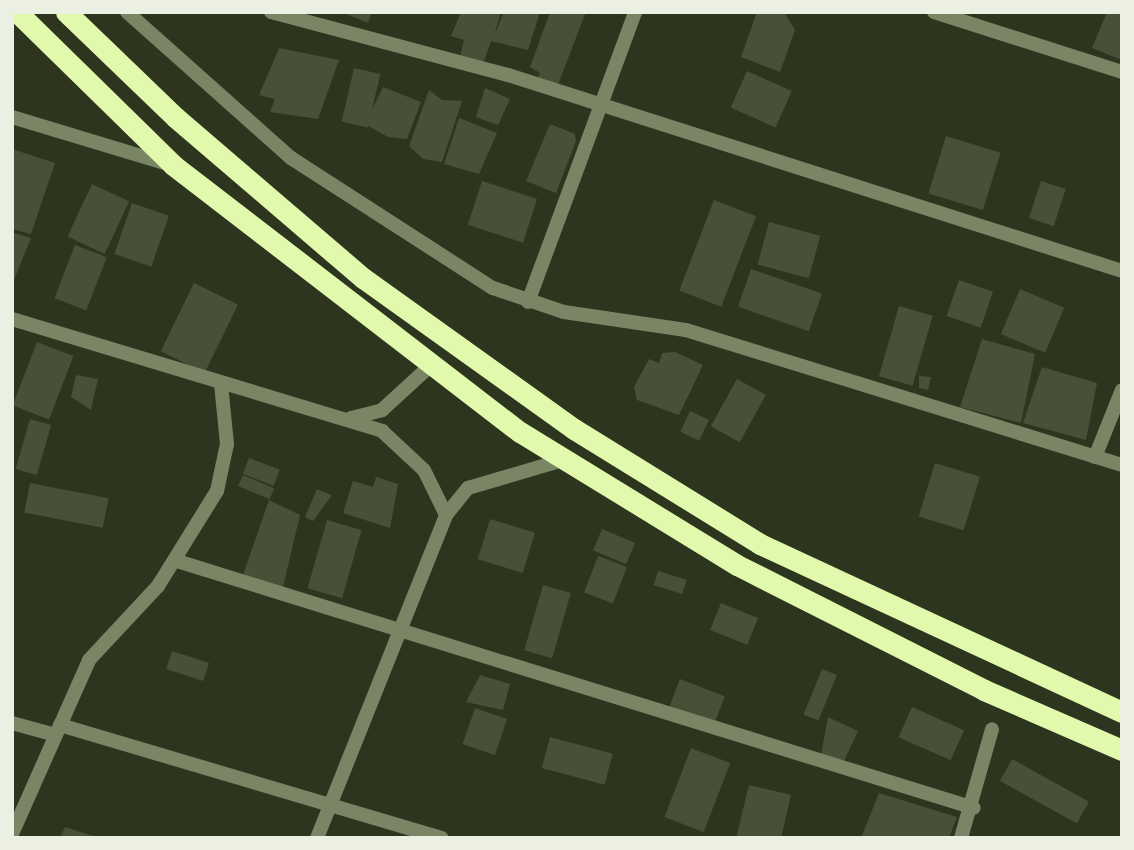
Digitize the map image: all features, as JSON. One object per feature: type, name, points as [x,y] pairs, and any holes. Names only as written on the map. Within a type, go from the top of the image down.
[{"type":"highway","points":[[18,12],[173,165],[429,367],[564,460],[847,623],[1122,750]]},
{"type":"highway","points":[[66,12],[175,117],[352,270],[574,429],[760,544],[1122,712]]},
{"type":"street","points":[[127,12],[291,158],[493,288],[528,302],[686,331],[1122,465]]},
{"type":"street","points":[[271,12],[508,75],[1122,271]]},
{"type":"street","points":[[528,302],[635,12]]},
{"type":"street","points":[[934,12],[1122,72]]},
{"type":"street","points":[[12,117],[173,165]]},
{"type":"street","points":[[12,319],[221,384],[351,418],[405,450],[424,470],[446,515]]},
{"type":"street","points":[[351,418],[382,410],[429,367]]},
{"type":"street","points":[[12,834],[57,730],[98,645],[177,561],[224,467],[221,384]]},
{"type":"street","points":[[1096,457],[1122,390]]},
{"type":"street","points":[[317,838],[401,635],[446,515],[468,488],[564,460]]},
{"type":"street","points":[[177,561],[401,635],[475,649],[689,724],[974,808]]},
{"type":"street","points":[[12,723],[57,730],[440,837]]},
{"type":"street","points":[[961,838],[974,808],[992,729]]},
{"type":"building","points":[[341,12],[372,12],[368,23]]},
{"type":"building","points":[[461,12],[501,12],[494,36],[504,12],[540,12],[528,50],[491,41],[483,64],[460,57],[464,40],[451,36]]},
{"type":"building","points":[[550,12],[585,14],[558,85],[537,79],[540,73],[530,67]]},
{"type":"building","points":[[757,12],[784,12],[795,30],[780,72],[741,57]]},
{"type":"building","points":[[1107,12],[1122,12],[1122,60],[1092,48]]},
{"type":"building","points":[[279,48],[339,60],[318,119],[270,112],[275,99],[259,95]]},
{"type":"building","points":[[354,68],[380,74],[368,128],[342,122]]},
{"type":"building","points":[[747,71],[792,91],[775,127],[731,108]]},
{"type":"building","points":[[383,87],[421,102],[407,139],[388,137],[365,124]]},
{"type":"building","points":[[485,88],[510,99],[498,125],[476,117]]},
{"type":"building","points":[[429,90],[442,100],[462,101],[442,162],[423,159],[409,146]]},
{"type":"building","points":[[459,118],[497,133],[479,174],[444,164]]},
{"type":"building","points":[[550,124],[575,134],[576,141],[556,193],[526,181]]},
{"type":"building","points":[[946,136],[1001,153],[983,210],[928,193]]},
{"type":"building","points":[[12,149],[55,163],[31,234],[12,229]]},
{"type":"building","points":[[482,181],[537,199],[523,243],[468,225]]},
{"type":"building","points":[[1041,181],[1066,189],[1054,226],[1029,218]]},
{"type":"building","points":[[92,184],[129,201],[105,254],[67,237]]},
{"type":"building","points":[[714,200],[756,216],[721,307],[679,291]]},
{"type":"building","points":[[132,203],[169,216],[151,267],[114,254]]},
{"type":"building","points":[[769,222],[820,236],[809,278],[758,265]]},
{"type":"building","points":[[12,232],[31,238],[12,285]]},
{"type":"building","points":[[75,245],[107,257],[86,310],[55,298]]},
{"type":"building","points":[[751,269],[822,293],[809,331],[738,307]]},
{"type":"building","points":[[959,280],[993,292],[981,328],[947,316]]},
{"type":"building","points":[[194,283],[238,304],[205,373],[161,351]]},
{"type":"building","points":[[1020,289],[1064,308],[1045,353],[1001,334]]},
{"type":"building","points":[[899,306],[933,316],[913,386],[879,376]]},
{"type":"building","points":[[982,339],[1035,354],[1021,423],[960,407]]},
{"type":"building","points":[[37,342],[73,356],[49,419],[13,405]]},
{"type":"building","points":[[675,352],[703,365],[679,415],[637,400],[634,387],[649,359],[659,363],[662,353]]},
{"type":"building","points":[[1042,367],[1097,383],[1086,440],[1023,423]]},
{"type":"building","points":[[76,375],[98,379],[91,410],[71,397]]},
{"type":"building","points":[[919,376],[931,377],[928,390],[919,388]]},
{"type":"building","points":[[737,379],[766,395],[740,442],[711,426]]},
{"type":"building","points":[[690,411],[709,420],[699,441],[680,432]]},
{"type":"building","points":[[30,419],[51,425],[37,475],[16,469]]},
{"type":"building","points":[[249,458],[280,470],[274,486],[243,474]]},
{"type":"building","points":[[935,463],[980,477],[964,530],[919,517]]},
{"type":"building","points":[[243,475],[274,488],[270,499],[238,486]]},
{"type":"building","points":[[376,477],[398,484],[390,528],[343,513],[353,481],[373,487]]},
{"type":"building","points":[[30,483],[109,498],[103,528],[24,512]]},
{"type":"building","points":[[317,489],[332,495],[313,521],[305,517]]},
{"type":"building","points":[[269,500],[300,515],[282,591],[242,578]]},
{"type":"building","points":[[490,519],[535,533],[523,573],[478,559]]},
{"type":"building","points":[[327,520],[362,530],[342,598],[307,588]]},
{"type":"building","points":[[602,529],[635,543],[626,564],[593,550]]},
{"type":"building","points":[[598,556],[627,567],[613,604],[584,592]]},
{"type":"building","points":[[658,571],[687,580],[682,594],[654,585]]},
{"type":"building","points":[[543,585],[571,593],[552,658],[524,650]]},
{"type":"building","points":[[721,603],[758,618],[747,645],[710,630]]},
{"type":"building","points":[[172,651],[209,663],[203,681],[166,669]]},
{"type":"building","points":[[822,669],[837,675],[818,720],[804,714]]},
{"type":"building","points":[[480,675],[510,684],[503,710],[466,702]]},
{"type":"building","points":[[680,679],[725,696],[714,724],[669,707]]},
{"type":"building","points":[[912,707],[964,730],[951,760],[899,737]]},
{"type":"building","points":[[475,708],[507,719],[495,755],[463,744]]},
{"type":"building","points":[[828,717],[858,731],[842,765],[821,755]]},
{"type":"building","points":[[550,737],[613,754],[605,785],[542,768]]},
{"type":"building","points":[[691,748],[730,763],[704,832],[664,817]]},
{"type":"building","points":[[1012,759],[1089,802],[1077,824],[1000,781]]},
{"type":"building","points":[[749,785],[791,795],[781,838],[736,838]]},
{"type":"building","points":[[879,793],[957,817],[949,838],[861,838]]},
{"type":"building","points":[[65,827],[96,837],[60,838]]}]
